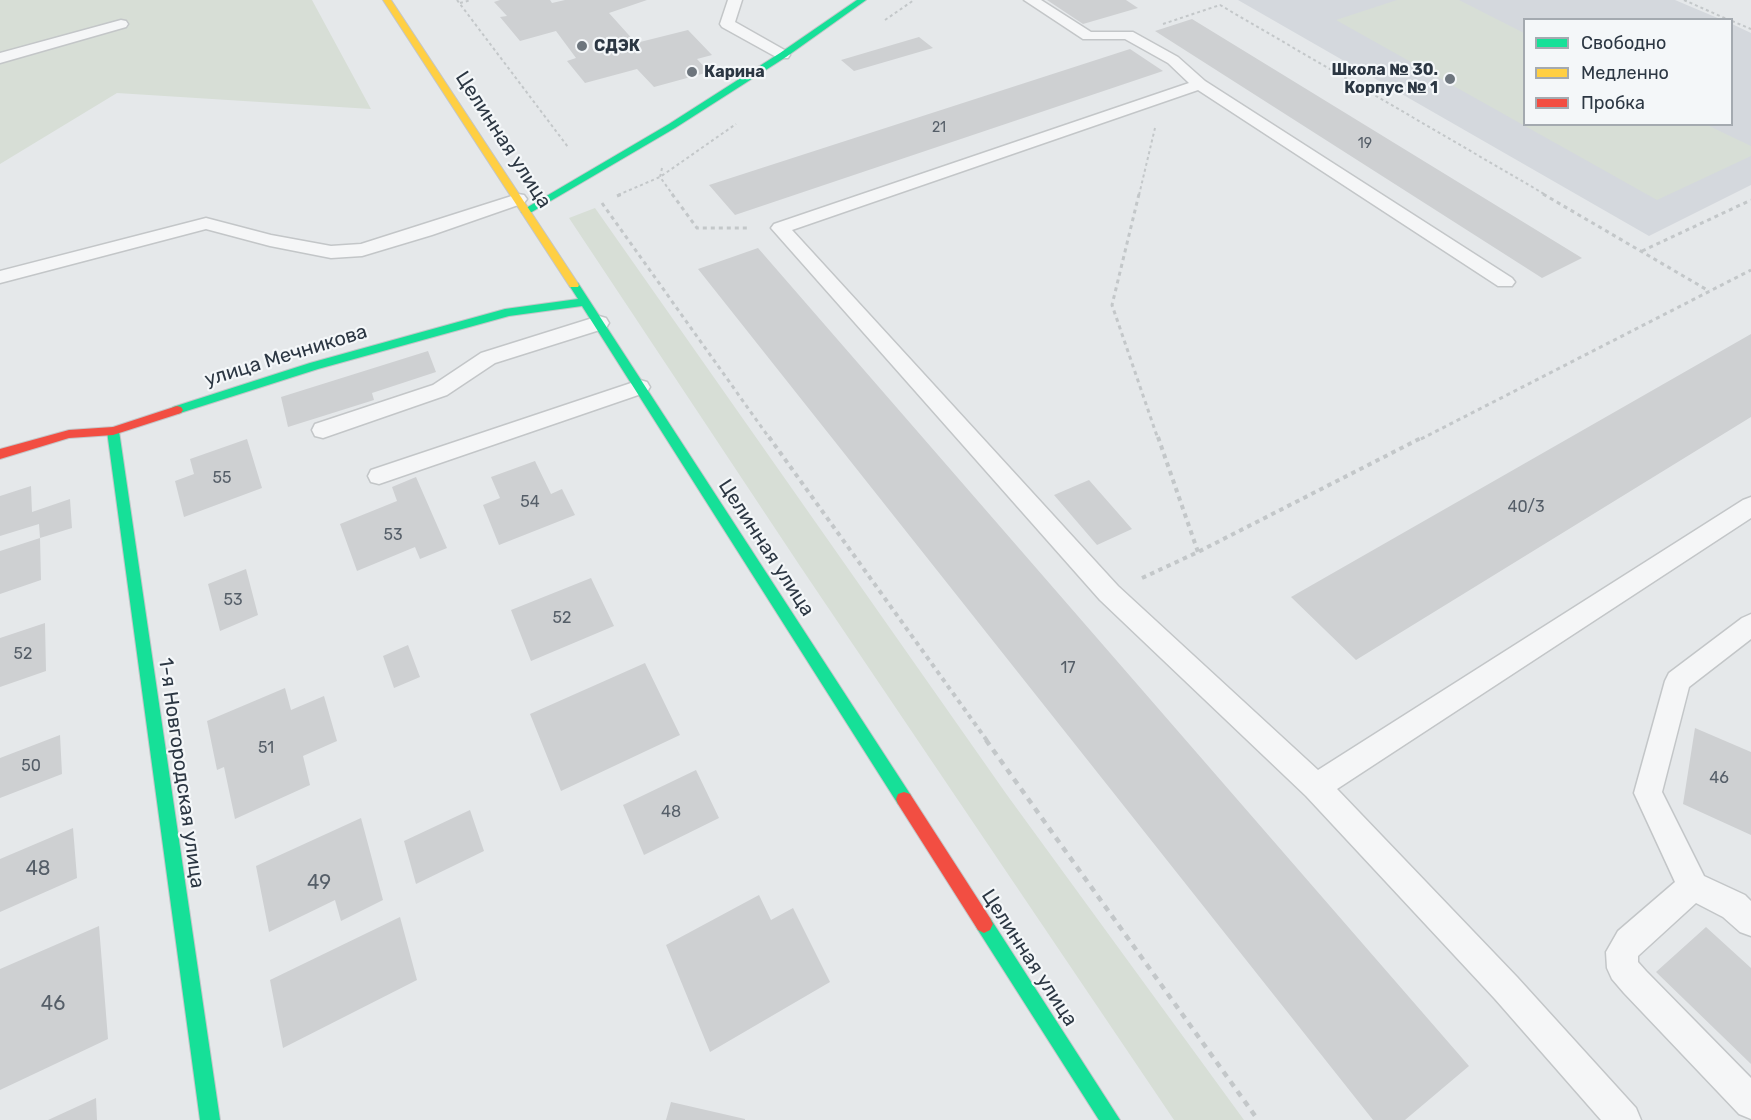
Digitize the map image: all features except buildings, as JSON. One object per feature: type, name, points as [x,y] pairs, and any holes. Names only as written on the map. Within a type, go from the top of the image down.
[{"type":"street","name":"Целинная улица","points":[[387,0],[640,387],[1110,1120]]},
{"type":"street","points":[[522,205],[672,126],[783,55],[862,0]]},
{"type":"street","name":"улица Мечникова","points":[[0,453],[69,434],[113,431],[314,366],[509,312],[585,302]]},
{"type":"street","name":"1-я Новгородская улица","points":[[113,431],[210,1120]]},
{"type":"lane","points":[[735,0],[728,24],[783,55]]},
{"type":"lane","points":[[1031,0],[1088,36],[1128,35],[1173,60],[1200,84],[1505,282]]},
{"type":"lane","points":[[0,58],[121,24]]},
{"type":"lane","points":[[1200,84],[780,228],[1109,593],[1316,787],[1506,988],[1624,1120]]},
{"type":"lane","points":[[0,277],[206,222],[270,240],[331,252],[362,250],[522,205]]},
{"type":"lane","points":[[323,430],[440,390],[488,358],[598,323]]},
{"type":"lane","points":[[380,476],[640,387]]},
{"type":"lane","points":[[1316,787],[1751,506]]},
{"type":"lane","points":[[1751,625],[1678,681],[1648,793],[1693,886],[1734,906],[1751,921]]},
{"type":"lane","points":[[1693,886],[1629,942],[1622,952],[1623,968],[1751,1102]]},
{"type":"path","points":[[459,1],[471,0]]},
{"type":"path","points":[[1684,0],[1725,18]]},
{"type":"path","points":[[459,1],[568,147]]},
{"type":"path","points":[[1128,35],[1220,5],[1709,291]]},
{"type":"path","points":[[1733,21],[1751,29]]},
{"type":"path","points":[[1162,98],[1112,305],[1198,552]]},
{"type":"path","points":[[660,177],[697,228],[780,228]]},
{"type":"path","points":[[1642,251],[1751,200]]},
{"type":"path","points":[[602,203],[1258,1120]]},
{"type":"path","points":[[1109,593],[1198,552],[1751,270]]},
{"type":"shaded area","points":[[0,0],[312,0],[371,109],[117,93],[0,164]]},
{"type":"shaded area","name":"Школа № 30. Корпус № 1","points":[[1238,0],[1675,0],[1718,18],[1523,18],[1523,126],[1733,126],[1733,24],[1751,33],[1751,185],[1649,236]]},
{"type":"shaded area","points":[[1397,0],[1459,0],[1523,32],[1523,125],[1336,20]]},
{"type":"shaded area","points":[[1525,126],[1709,126],[1751,146],[1751,156],[1657,200]]},
{"type":"shaded area","points":[[595,208],[1007,795],[1244,1120],[1174,1120],[800,566],[569,218]]},
{"type":"traffic: fast","points":[[526,211],[672,126],[783,55],[862,0]]},
{"type":"traffic: fast","points":[[574,285],[904,799]]},
{"type":"traffic: fast","points":[[177,410],[314,366],[509,312],[585,302]]},
{"type":"traffic: fast","points":[[113,431],[210,1120]]},
{"type":"traffic: fast","points":[[984,924],[1110,1120]]},
{"type":"traffic: slow","points":[[387,0],[574,285]]},
{"type":"traffic: jam","points":[[0,454],[69,434],[113,431],[177,410]]},
{"type":"traffic: jam","points":[[904,799],[984,924]]},
{"type":"place","name":"СДЭК","points":[[582,46]]},
{"type":"place","name":"Карина","points":[[692,72]]},
{"type":"place","name":"Школа № 30. Корпус № 1","points":[[1450,79]]}]
